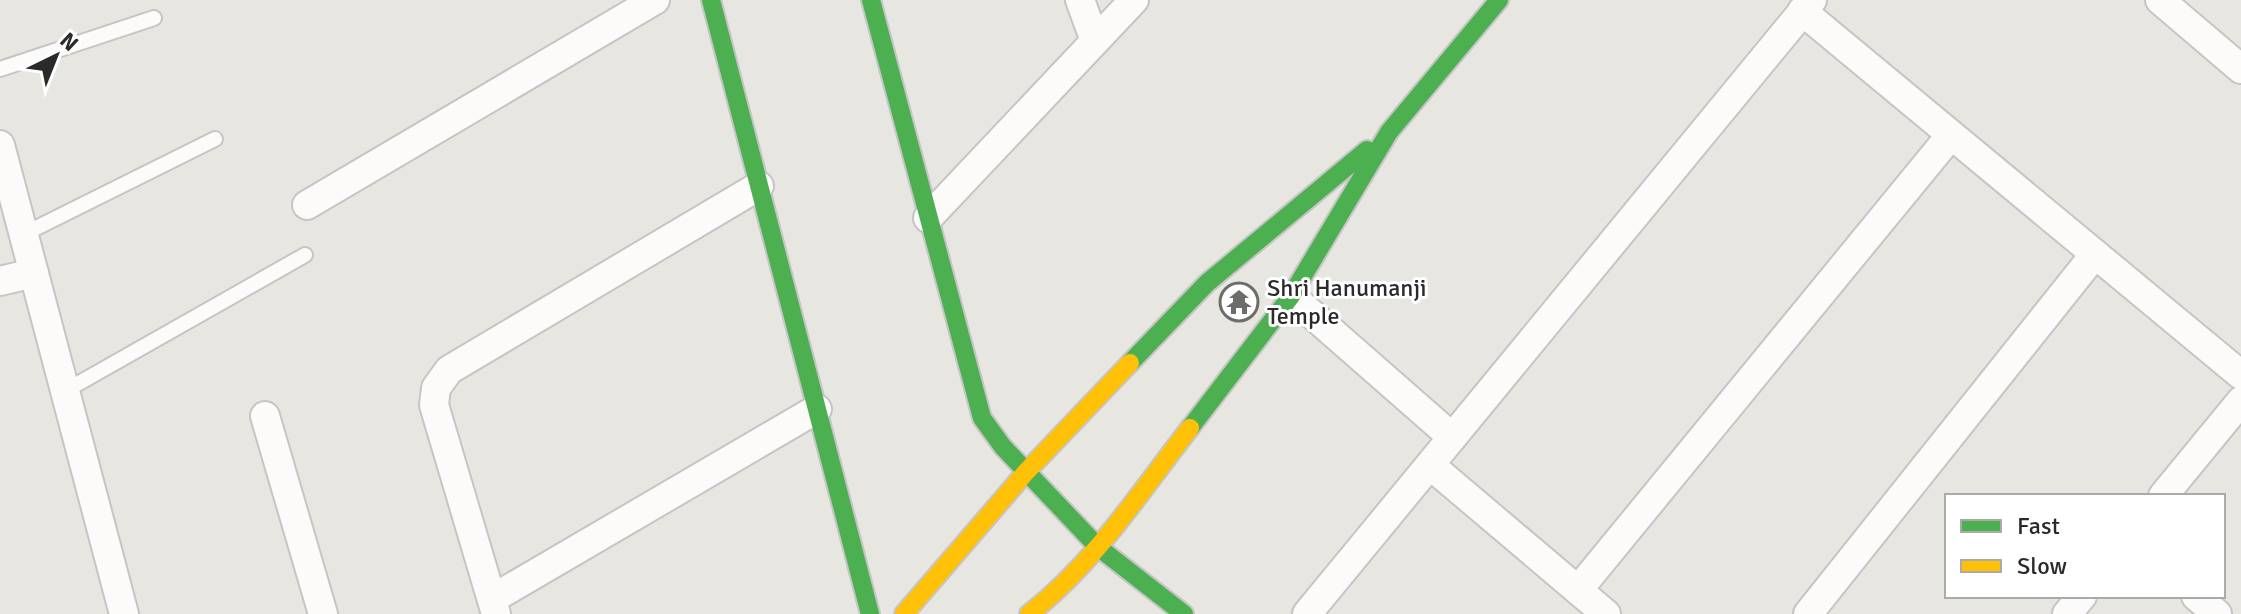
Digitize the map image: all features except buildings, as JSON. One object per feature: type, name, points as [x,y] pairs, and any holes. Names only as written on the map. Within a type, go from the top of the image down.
[{"type":"street","points":[[307,205],[655,0]]},
{"type":"street","points":[[711,0],[870,614]]},
{"type":"street","points":[[871,0],[982,418],[1003,447],[1098,547],[1184,614]]},
{"type":"street","points":[[1080,0],[1095,41]]},
{"type":"street","points":[[928,218],[1134,0]]},
{"type":"street","points":[[1042,609],[1098,547],[1291,296],[1389,132],[1499,0]]},
{"type":"street","points":[[2160,0],[2241,69]]},
{"type":"street","points":[[1307,614],[1807,6],[1951,135],[2241,375]]},
{"type":"street","points":[[904,614],[1026,472],[1207,283],[1389,132]]},
{"type":"street","points":[[1578,590],[1951,135]]},
{"type":"street","points":[[0,145],[124,614]]},
{"type":"street","points":[[759,186],[449,370],[436,388],[434,405],[494,607],[817,409]]},
{"type":"street","points":[[1808,614],[2095,254]]},
{"type":"street","points":[[0,281],[34,273]]},
{"type":"street","points":[[1291,296],[1452,437]]},
{"type":"street","points":[[2165,494],[2241,401]]},
{"type":"street","points":[[265,416],[323,614]]},
{"type":"street","points":[[1430,465],[1606,614]]},
{"type":"street","points":[[2067,614],[2080,598]]},
{"type":"street","points":[[2198,598],[2217,614]]},
{"type":"lane","points":[[0,69],[154,18]]},
{"type":"lane","points":[[24,234],[215,139]]},
{"type":"lane","points":[[65,391],[305,255]]},
{"type":"traffic: fast","points":[[711,0],[870,614]]},
{"type":"traffic: fast","points":[[871,0],[982,418],[1003,447],[1098,547],[1184,614]]},
{"type":"traffic: fast","points":[[1190,428],[1291,296],[1389,132],[1499,0]]},
{"type":"traffic: fast","points":[[1130,363],[1207,283],[1367,150]]},
{"type":"traffic: slow","points":[[904,614],[1026,472],[1130,363]]},
{"type":"traffic: slow","points":[[1029,614],[1075,573],[1095,550],[1190,428]]},
{"type":"place","name":"Shri Hanumanji Temple","points":[[1239,302]]}]
